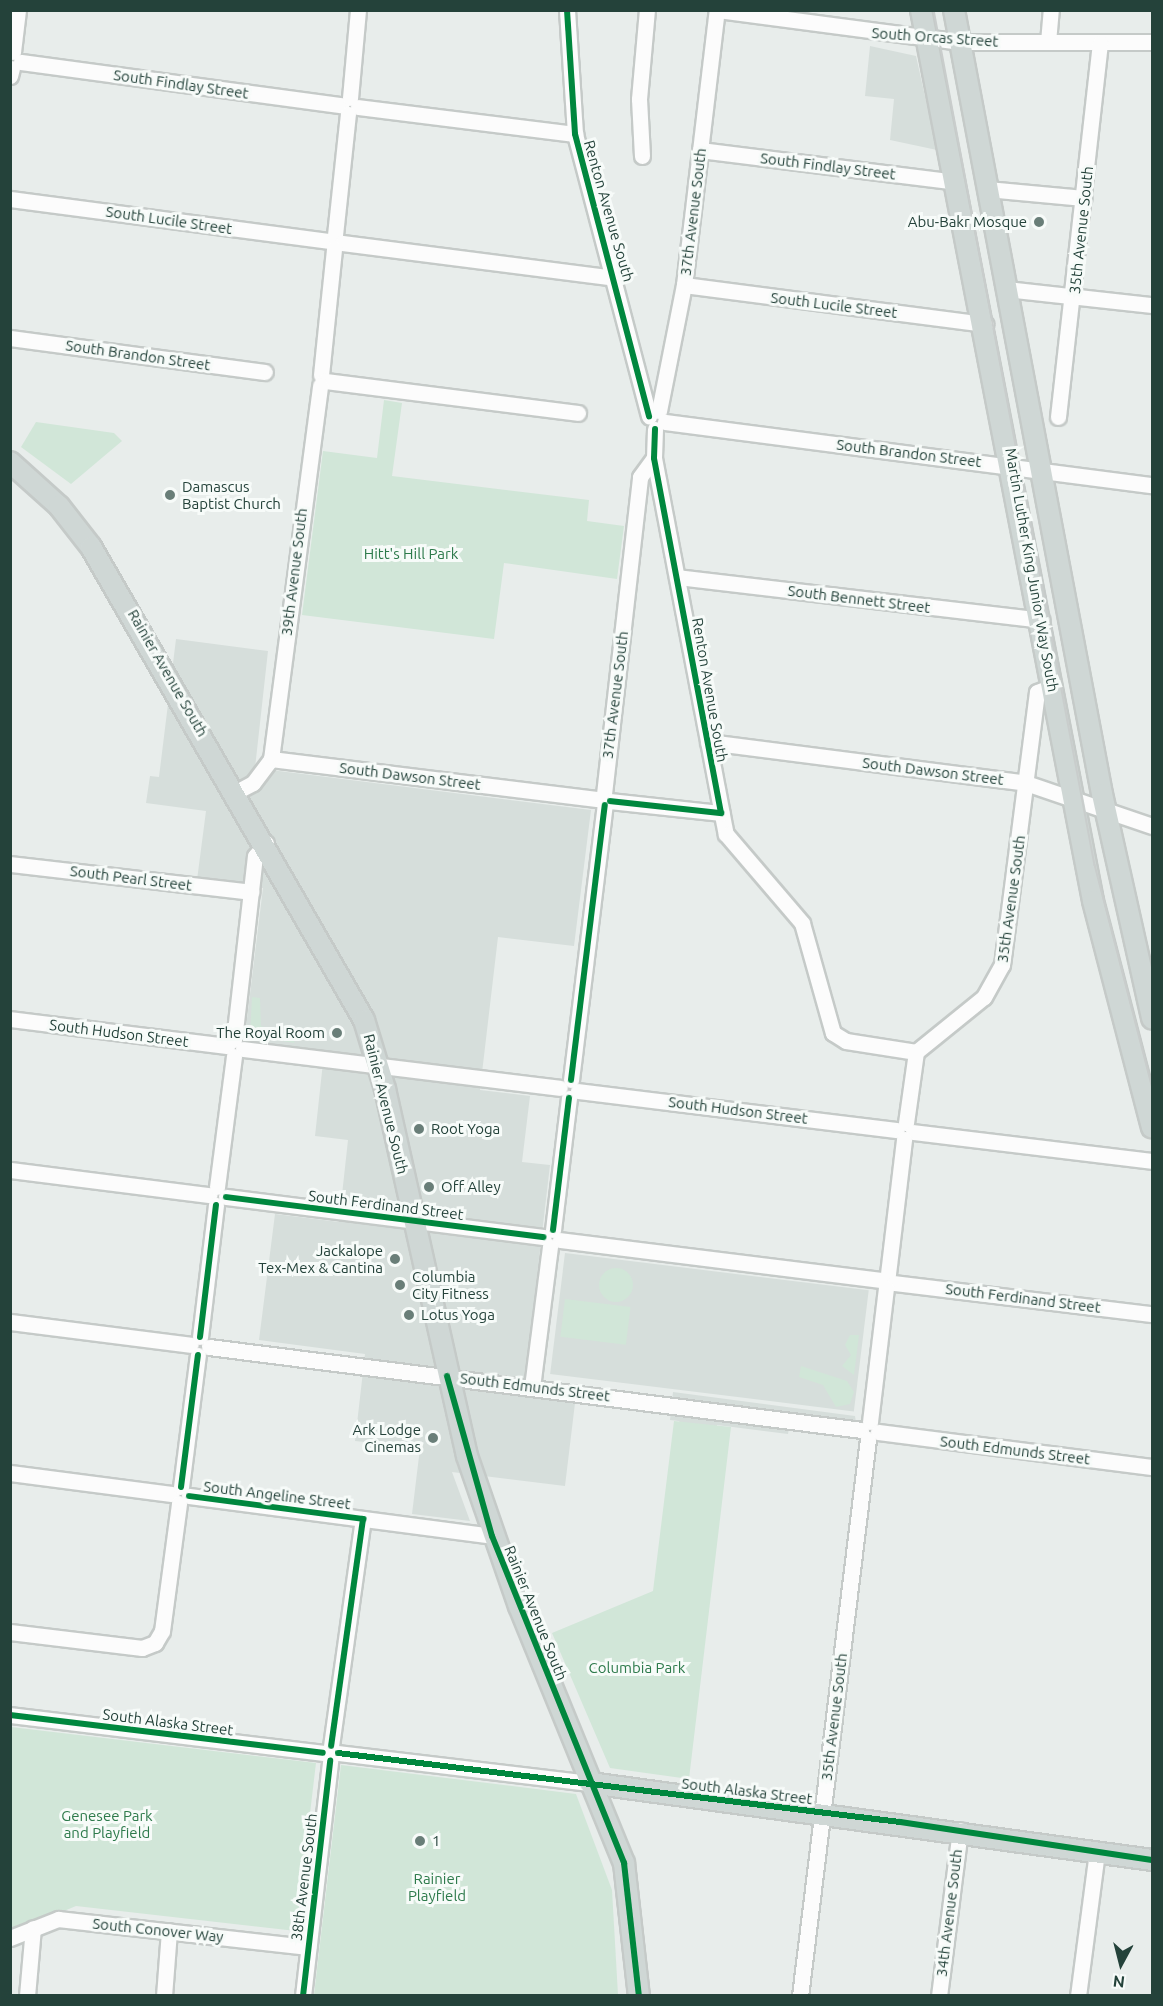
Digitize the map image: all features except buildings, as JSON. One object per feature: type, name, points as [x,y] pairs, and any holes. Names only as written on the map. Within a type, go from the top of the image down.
[{"type":"main road","name":"Martin Luther King Junior Way South","points":[[921,10],[1013,467],[1093,901],[1152,1126]]},
{"type":"main road","name":"Martin Luther King Junior Way South","points":[[954,10],[1107,813],[1152,1018]]},
{"type":"main road","name":"Rainier Avenue South","points":[[10,462],[59,506],[91,546],[350,988],[380,1065],[447,1376],[492,1536],[624,1863],[639,1995]]},
{"type":"main road","name":"South Alaska Street","points":[[590,1783],[960,1830],[1152,1860]]},
{"type":"street","points":[[13,63],[18,10]]},
{"type":"street","name":"39th Avenue South","points":[[271,759],[322,380],[358,10]]},
{"type":"street","name":"Renton Avenue South","points":[[567,10],[575,134],[657,419],[654,458],[721,813],[731,843],[802,923],[833,1033],[846,1041],[916,1052]]},
{"type":"street","points":[[642,156],[639,99],[647,10]]},
{"type":"street","name":"South Orcas Street","points":[[718,10],[961,42],[1152,42]]},
{"type":"street","name":"37th Avenue South","points":[[657,419],[684,285],[718,10]]},
{"type":"street","points":[[1048,42],[1051,10]]},
{"type":"street","name":"35th Avenue South","points":[[1058,417],[1074,295],[1100,43]]},
{"type":"street","name":"South Findlay Street","points":[[13,63],[575,134]]},
{"type":"street","name":"South Findlay Street","points":[[700,150],[956,182]]},
{"type":"street","points":[[987,189],[1084,198]]},
{"type":"street","name":"South Lucile Street","points":[[10,199],[615,278]]},
{"type":"street","name":"South Lucile Street","points":[[684,285],[985,324]]},
{"type":"street","points":[[1006,289],[1152,305]]},
{"type":"street","name":"South Brandon Street","points":[[10,338],[265,372]]},
{"type":"street","points":[[322,380],[578,413]]},
{"type":"street","name":"South Brandon Street","points":[[657,419],[1152,485]]},
{"type":"street","name":"37th Avenue South","points":[[532,1387],[604,800],[640,477],[654,458]]},
{"type":"street","name":"South Bennett Street","points":[[677,577],[1041,620]]},
{"type":"street","name":"35th Avenue South","points":[[800,1995],[916,1052],[996,982],[1026,783],[1037,692],[1053,686]]},
{"type":"street","name":"South Dawson Street","points":[[708,742],[1026,783],[1074,802],[1152,826]]},
{"type":"street","points":[[236,792],[254,783],[271,759]]},
{"type":"street","name":"South Dawson Street","points":[[271,759],[721,813]]},
{"type":"street","points":[[10,1632],[142,1648],[155,1643],[162,1631],[235,1048],[255,856],[266,843]]},
{"type":"street","name":"South Pearl Street","points":[[10,864],[251,892]]},
{"type":"street","name":"South Hudson Street","points":[[10,1019],[1152,1161]]},
{"type":"street","name":"South Ferdinand Street","points":[[10,1170],[1152,1314]]},
{"type":"street","name":"South Edmunds Street","points":[[10,1322],[1152,1467]]},
{"type":"street","name":"South Angeline Street","points":[[10,1473],[492,1536]]},
{"type":"street","name":"38th Avenue South","points":[[303,1995],[331,1753],[363,1519]]},
{"type":"street","name":"South Alaska Street","points":[[10,1715],[590,1783]]},
{"type":"street","name":"34th Avenue South","points":[[939,1995],[960,1830]]},
{"type":"street","points":[[1080,1994],[1097,1852]]},
{"type":"street","name":"South Conover Way","points":[[10,1938],[58,1919],[308,1947]]},
{"type":"street","points":[[27,1995],[33,1928]]},
{"type":"street","points":[[164,1995],[169,1931]]},
{"type":"shaded area","points":[[870,46],[916,56],[937,150],[890,140],[894,99],[865,96]]},
{"type":"shaded area","points":[[176,639],[268,651],[255,768],[591,810],[574,946],[498,937],[480,1090],[530,1096],[522,1162],[550,1165],[523,1396],[575,1403],[565,1486],[452,1472],[470,1521],[412,1514],[420,1448],[355,1441],[365,1354],[259,1340],[275,1214],[339,1222],[348,1140],[315,1136],[324,1053],[244,1043],[263,888],[197,880],[206,811],[146,803],[150,776],[159,777]]},
{"type":"shaded area","points":[[565,1253],[869,1290],[854,1411],[550,1374]]},
{"type":"shaded area","points":[[673,1392],[855,1416],[857,1429],[790,1421],[788,1434],[717,1425],[709,1481],[679,1421],[670,1420]]},
{"type":"green space","name":"Hitt's Hill Park","points":[[384,400],[402,403],[392,476],[589,500],[587,521],[624,526],[617,579],[504,563],[494,639],[302,615],[323,451],[377,458]]},
{"type":"green space","points":[[36,422],[114,433],[122,441],[71,484],[21,447]]},
{"type":"green space","points":[[252,997],[260,998],[261,1026],[289,1035],[295,1043],[250,1036]]},
{"type":"green space","points":[[616,1268],[628,1273],[633,1285],[628,1297],[616,1302],[604,1297],[599,1285],[604,1273]]},
{"type":"green space","points":[[565,1299],[631,1307],[626,1345],[560,1337]]},
{"type":"green space","points":[[850,1335],[859,1335],[854,1375],[842,1366],[851,1355],[845,1345]]},
{"type":"green space","points":[[801,1366],[847,1381],[854,1392],[850,1404],[836,1407],[823,1385],[799,1377]]},
{"type":"green space","name":"Columbia Park","points":[[674,1421],[731,1427],[689,1779],[610,1768],[552,1633],[653,1591]]},
{"type":"green space","name":"Genesee Park and Playfield","points":[[11,1727],[316,1763],[296,1931],[76,1906],[11,1933]]},
{"type":"green space","name":"Rainier Playfield","points":[[341,1765],[576,1794],[612,1890],[618,1995],[314,1995]]},
{"type":"tram line","points":[[934,10],[1095,865],[1152,1086]]},
{"type":"cycle path","points":[[567,10],[575,134],[649,416]]},
{"type":"cycle path","points":[[610,801],[721,813],[654,458],[655,429]]},
{"type":"cycle path","points":[[571,1080],[605,805]]},
{"type":"cycle path","points":[[553,1230],[569,1098]]},
{"type":"cycle path","points":[[226,1197],[543,1237]]},
{"type":"cycle path","points":[[200,1337],[216,1205]]},
{"type":"cycle path","points":[[181,1487],[198,1355]]},
{"type":"cycle path","points":[[447,1376],[492,1536],[624,1863],[639,1996]]},
{"type":"cycle path","points":[[189,1496],[363,1519],[331,1746]]},
{"type":"cycle path","points":[[10,1715],[323,1753]]},
{"type":"cycle path","points":[[338,1753],[900,1822],[1152,1860]]},
{"type":"cycle path","points":[[303,1996],[330,1761]]},
{"type":"place","name":"Abu-Bakr Mosque","points":[[1039,222]]},
{"type":"place","name":"Damascus Baptist Church","points":[[170,495]]},
{"type":"place","name":"The Royal Room","points":[[337,1033]]},
{"type":"place","name":"Root Yoga","points":[[419,1129]]},
{"type":"place","name":"Off Alley","points":[[429,1187]]},
{"type":"place","name":"Jackalope Tex-Mex & Cantina","points":[[395,1259]]},
{"type":"place","name":"Columbia City Fitness","points":[[400,1285]]},
{"type":"place","name":"Lotus Yoga","points":[[409,1315]]},
{"type":"place","name":"Ark Lodge Cinemas","points":[[433,1438]]},
{"type":"place","name":"1","points":[[420,1841]]}]
